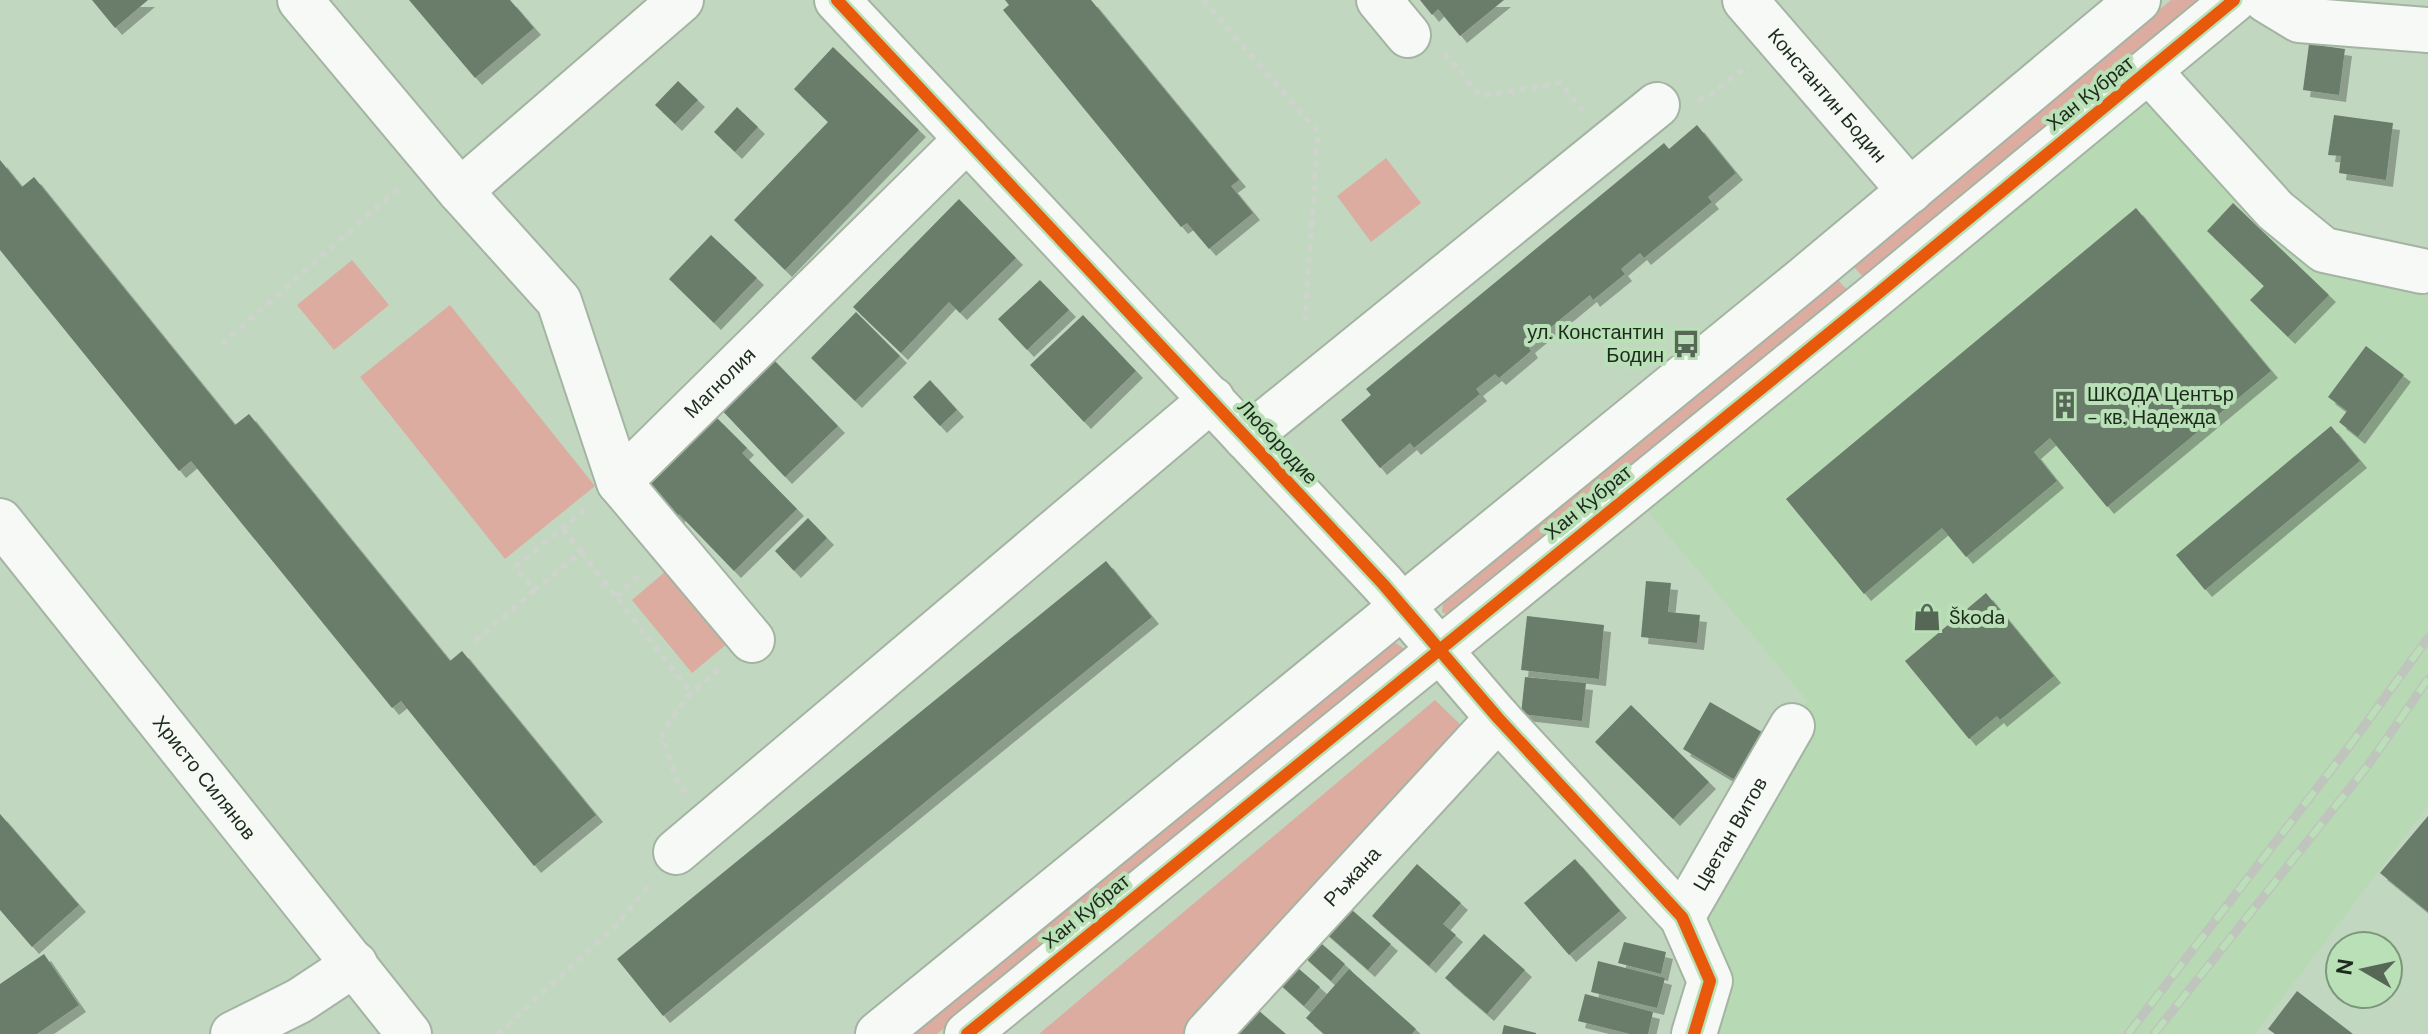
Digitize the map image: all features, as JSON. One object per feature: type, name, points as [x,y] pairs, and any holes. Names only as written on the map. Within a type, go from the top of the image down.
[{"type":"street","points":[[300,0],[460,191],[559,301],[619,482],[752,640]]},
{"type":"street","points":[[460,191],[681,0]]},
{"type":"street","name":"Любородие","points":[[837,0],[1403,606],[1438,651],[1498,718],[1682,917]]},
{"type":"street","points":[[1379,0],[1408,35]]},
{"type":"street","name":"Константин Бодин","points":[[1745,0],[1910,191]]},
{"type":"street","name":"Хан Кубрат","points":[[878,1034],[1910,191],[2138,0]]},
{"type":"street","name":"Хан Кубрат","points":[[967,1034],[2234,0]]},
{"type":"street","points":[[2266,0],[2299,20],[2428,30]]},
{"type":"street","points":[[2149,71],[2275,210],[2324,250],[2422,271]]},
{"type":"street","points":[[1246,438],[1657,105]]},
{"type":"street","name":"Магнолия","points":[[619,482],[967,139]]},
{"type":"street","points":[[676,852],[1212,399]]},
{"type":"street","name":"Христо Силянов","points":[[0,521],[409,1034]]},
{"type":"street","name":"Ръжана","points":[[1207,1034],[1498,718]]},
{"type":"street","name":"Цветан Витов","points":[[1682,917],[1792,726]]},
{"type":"street","points":[[1682,917],[1710,981],[1694,1034]]},
{"type":"street","points":[[233,1034],[299,1001],[355,964]]},
{"type":"path","points":[[1203,0],[1318,132],[1305,320]]},
{"type":"path","points":[[1408,35],[1440,48],[1481,96],[1560,83],[1610,143]]},
{"type":"path","points":[[1657,105],[1708,97],[1779,39]]},
{"type":"path","points":[[222,344],[432,158]]},
{"type":"path","points":[[534,591],[515,567],[619,482]]},
{"type":"path","points":[[562,528],[691,693]]},
{"type":"path","points":[[475,641],[581,552]]},
{"type":"path","points":[[711,822],[676,779],[662,734],[691,693],[752,640]]},
{"type":"path","points":[[498,1034],[616,925],[676,852]]},
{"type":"shaded area","points":[[2171,0],[2197,0],[1865,279],[1854,267]]},
{"type":"shaded area","points":[[2149,71],[2275,210],[2428,272],[2428,806],[2334,930],[2324,930],[2324,943],[2255,1034],[1694,1034],[1682,917],[1807,700],[1632,492]]},
{"type":"shaded area","points":[[1386,158],[1421,203],[1371,242],[1337,196]]},
{"type":"shaded area","points":[[352,260],[389,305],[334,350],[297,305]]},
{"type":"shaded area","points":[[1838,280],[1848,291],[1450,616],[1442,612],[1443,602]]},
{"type":"shaded area","points":[[450,305],[595,486],[505,559],[360,377]]},
{"type":"shaded area","points":[[673,565],[734,638],[692,673],[632,600]]},
{"type":"shaded area","points":[[1391,643],[1403,648],[1394,664],[937,1034],[909,1034]]},
{"type":"shaded area","points":[[1435,700],[1464,728],[1185,1034],[1039,1034]]},
{"type":"building","points":[[92,0],[148,0],[115,28]]},
{"type":"building","points":[[409,0],[510,0],[534,28],[475,78]]},
{"type":"building","points":[[1005,0],[1091,0],[1239,180],[1231,186],[1253,213],[1209,249],[1187,223],[1181,227],[1003,10],[1009,5]]},
{"type":"building","points":[[1420,0],[1504,0],[1460,36],[1438,9],[1432,15]]},
{"type":"building","points":[[2309,44],[2345,49],[2339,95],[2303,90]]},
{"type":"building","points":[[833,47],[919,130],[785,270],[734,220],[828,122],[794,89]]},
{"type":"building","points":[[678,81],[698,100],[675,124],[655,105]]},
{"type":"building","points":[[737,107],[758,127],[735,152],[714,132]]},
{"type":"building","points":[[2334,115],[2393,123],[2386,180],[2339,173],[2341,156],[2328,155]]},
{"type":"building","points":[[1697,125],[1736,173],[1708,197],[1712,202],[1644,258],[1640,253],[1621,269],[1625,274],[1593,300],[1590,295],[1528,346],[1531,351],[1499,378],[1495,374],[1476,389],[1480,394],[1414,448],[1410,443],[1380,468],[1341,420],[1371,395],[1366,389],[1664,143],[1669,149]]},
{"type":"building","points":[[0,160],[22,187],[34,177],[235,425],[249,414],[450,661],[462,651],[596,815],[534,866],[401,701],[392,708],[191,461],[179,471],[0,250]]},
{"type":"building","points":[[959,199],[1016,258],[960,313],[949,302],[901,353],[853,307]]},
{"type":"building","points":[[2233,203],[2329,295],[2288,337],[2250,300],[2264,286],[2207,231]]},
{"type":"building","name":"ШКОДА Център - кв. Надежда","points":[[2136,208],[2271,371],[2107,507],[2050,438],[2034,452],[2057,481],[1966,557],[1942,528],[1864,594],[1786,499]]},
{"type":"building","points":[[711,235],[757,278],[714,323],[669,279]]},
{"type":"building","points":[[1040,280],[1069,310],[1027,350],[998,319]]},
{"type":"building","points":[[856,312],[900,356],[855,401],[811,358]]},
{"type":"building","points":[[1083,315],[1136,371],[1084,422],[1030,365]]},
{"type":"building","points":[[2366,346],[2404,375],[2358,437],[2339,422],[2347,411],[2328,397]]},
{"type":"building","points":[[769,355],[838,426],[785,477],[717,405]]},
{"type":"building","points":[[930,380],[957,410],[940,426],[913,397]]},
{"type":"building","points":[[716,417],[747,448],[742,453],[797,509],[734,571],[679,514],[675,519],[644,488]]},
{"type":"building","points":[[2331,426],[2360,461],[2205,590],[2176,555]]},
{"type":"building","points":[[808,518],[827,538],[794,571],[775,551]]},
{"type":"building","points":[[1106,561],[1152,617],[663,1016],[617,959]]},
{"type":"building","points":[[1646,581],[1671,583],[1668,612],[1700,615],[1697,643],[1641,637]]},
{"type":"building","points":[[1986,593],[2054,676],[2000,720],[1997,716],[1969,739],[1905,661]]},
{"type":"building","points":[[1527,616],[1604,625],[1599,679],[1521,670]]},
{"type":"building","points":[[1525,677],[1586,683],[1582,721],[1521,714]]},
{"type":"building","points":[[1710,702],[1774,739],[1745,786],[1683,749]]},
{"type":"building","points":[[1631,705],[1709,782],[1673,819],[1595,742]]},
{"type":"building","points":[[0,814],[79,905],[32,947],[0,910]]},
{"type":"building","points":[[2428,816],[2428,912],[2380,873]]},
{"type":"building","points":[[1575,859],[1620,911],[1569,955],[1524,903]]},
{"type":"building","points":[[1417,864],[1461,903],[1443,924],[1456,935],[1429,966],[1372,916]]},
{"type":"building","points":[[1344,903],[1391,944],[1368,970],[1321,929]]},
{"type":"building","points":[[1484,934],[1525,970],[1487,1014],[1445,978]]},
{"type":"building","points":[[1315,938],[1345,964],[1331,981],[1301,954]]},
{"type":"building","points":[[1624,942],[1666,952],[1661,974],[1618,963]]},
{"type":"building","points":[[44,954],[79,1005],[37,1034],[0,1034],[0,984]]},
{"type":"building","points":[[1598,961],[1665,978],[1657,1008],[1591,992]]},
{"type":"building","points":[[1291,962],[1320,987],[1304,1006],[1275,980]]},
{"type":"building","points":[[1349,969],[1416,1029],[1412,1034],[1324,1034],[1306,1018]]},
{"type":"building","points":[[2297,991],[2353,1034],[2275,1034],[2268,1029]]},
{"type":"building","points":[[1585,994],[1653,1012],[1648,1034],[1630,1034],[1578,1021]]},
{"type":"building","points":[[1251,1004],[1286,1034],[1226,1034]]},
{"type":"building","points":[[1504,1025],[1536,1033],[1536,1034],[1502,1034]]},
{"type":"railway","points":[[2128,1034],[2351,744],[2428,638]]},
{"type":"railway","points":[[2154,1034],[2369,764],[2428,679]]},
{"type":"cycle path","points":[[837,0],[1383,584],[1498,718],[1682,917],[1710,981],[1694,1034]]},
{"type":"cycle path","points":[[967,1034],[2234,0]]},
{"type":"place","name":"ул. Константин Бодин","points":[[1686,344]]},
{"type":"place","name":"ШКОДА Център - кв. Надежда","points":[[2065,405]]},
{"type":"place","name":"Škoda","points":[[1927,617]]}]
